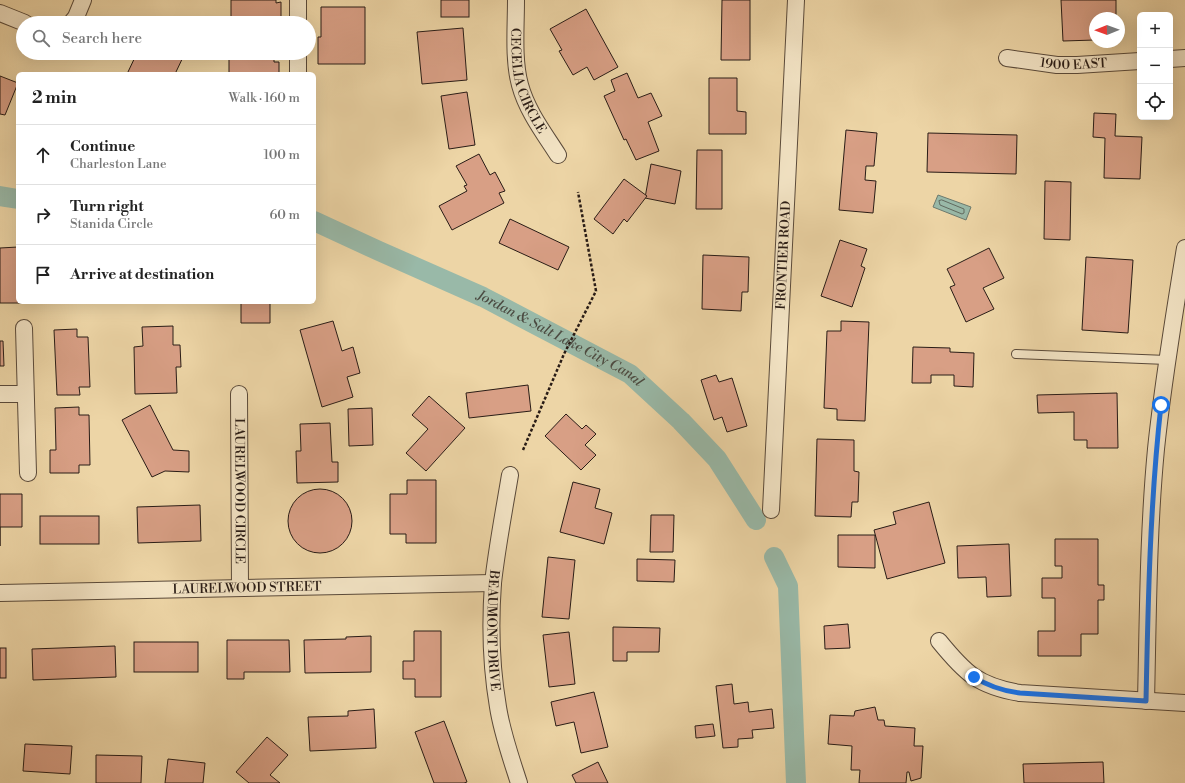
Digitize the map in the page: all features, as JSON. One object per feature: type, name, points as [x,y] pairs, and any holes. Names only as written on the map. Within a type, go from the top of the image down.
[{"type":"street","points":[[76,16],[83,0]]},
{"type":"street","points":[[298,0],[298,16]]},
{"type":"street","name":"CECELIA CIRCLE","points":[[516,0],[516,62],[520,86],[533,116],[558,155]]},
{"type":"street","name":"FRONTIER ROAD","points":[[771,510],[796,0]]},
{"type":"street","points":[[0,13],[16,19]]},
{"type":"street","name":"1900 EAST","points":[[1007,58],[1057,65],[1137,62]]},
{"type":"street","points":[[1173,59],[1185,58]]},
{"type":"street","points":[[298,60],[298,72]]},
{"type":"street","points":[[1146,701],[1151,518],[1156,450],[1167,360],[1185,248]]},
{"type":"street","points":[[24,328],[28,473]]},
{"type":"street","points":[[0,394],[25,394]]},
{"type":"street","name":"LAURELWOOD CIRCLE","points":[[239,394],[240,588]]},
{"type":"street","name":"BEAUMONT DRIVE","points":[[510,475],[493,583],[492,655],[498,707],[506,745],[519,783]]},
{"type":"street","name":"LAURELWOOD STREET","points":[[0,593],[493,583]]},
{"type":"street","points":[[939,641],[965,671],[984,683],[1005,691],[1185,703]]},
{"type":"lane","points":[[1016,354],[1167,360]]},
{"type":"path","points":[[523,450],[564,354],[596,291],[578,192]]},
{"type":"water","points":[[938,195],[971,207],[966,220],[933,207]]},
{"type":"building","points":[[231,0],[276,0],[276,3],[281,2],[281,16],[231,16]]},
{"type":"building","points":[[441,0],[469,0],[469,17],[441,17]]},
{"type":"building","points":[[722,0],[750,0],[750,60],[721,60]]},
{"type":"building","points":[[1061,0],[1116,0],[1116,12],[1089,12],[1089,40],[1063,41]]},
{"type":"building","points":[[321,7],[365,7],[365,64],[318,64],[318,37],[321,37]]},
{"type":"building","points":[[586,9],[618,67],[594,80],[587,67],[573,75],[559,51],[562,50],[550,29]]},
{"type":"building","points":[[463,28],[467,80],[422,84],[417,32]]},
{"type":"building","points":[[134,60],[182,60],[176,72],[128,72]]},
{"type":"building","points":[[229,60],[274,60],[274,62],[279,62],[279,72],[229,72]]},
{"type":"building","points":[[627,73],[638,98],[651,93],[662,116],[648,122],[659,151],[636,160],[626,139],[624,140],[604,96],[615,91],[611,80]]},
{"type":"building","points":[[0,76],[16,82],[16,88],[5,115],[0,114]]},
{"type":"building","points":[[709,78],[737,78],[737,111],[746,112],[746,134],[709,134]]},
{"type":"building","points":[[467,92],[475,145],[449,149],[441,96]]},
{"type":"building","points":[[1094,113],[1116,114],[1115,136],[1142,137],[1140,179],[1104,178],[1105,138],[1093,137]]},
{"type":"building","points":[[846,130],[877,133],[874,166],[866,166],[865,180],[876,181],[873,213],[839,210]]},
{"type":"building","points":[[928,133],[1017,135],[1016,174],[927,172]]},
{"type":"building","points":[[697,150],[722,150],[722,209],[696,209]]},
{"type":"building","points":[[479,154],[490,175],[495,172],[505,191],[499,193],[504,203],[452,230],[439,206],[467,191],[464,186],[467,185],[456,166]]},
{"type":"building","points":[[651,164],[681,171],[675,204],[645,198]]},
{"type":"building","points":[[624,179],[647,196],[627,222],[624,219],[613,234],[594,219]]},
{"type":"building","points":[[1045,181],[1071,182],[1070,240],[1044,239]]},
{"type":"building","points":[[510,219],[569,247],[558,270],[499,243]]},
{"type":"building","points":[[840,240],[867,249],[861,266],[865,268],[852,307],[821,296]]},
{"type":"building","points":[[16,247],[16,303],[0,303],[0,248]]},
{"type":"building","points":[[989,248],[1004,278],[983,288],[994,309],[966,322],[950,287],[955,285],[947,269]]},
{"type":"building","points":[[703,255],[749,257],[748,292],[742,292],[741,311],[702,309]]},
{"type":"building","points":[[1086,257],[1133,260],[1128,333],[1082,330]]},
{"type":"building","points":[[241,304],[270,304],[270,323],[241,323]]},
{"type":"building","points":[[333,321],[342,351],[353,347],[360,373],[347,377],[353,397],[322,407],[300,330]]},
{"type":"building","points":[[841,321],[869,322],[865,421],[837,420],[837,409],[824,408],[827,331],[841,331]]},
{"type":"building","points":[[173,326],[173,345],[180,345],[181,367],[176,367],[177,393],[135,394],[134,347],[143,346],[142,327]]},
{"type":"building","points":[[77,329],[77,337],[88,337],[90,387],[79,387],[80,395],[57,395],[54,330]]},
{"type":"building","points":[[0,341],[3,341],[4,366],[0,366]]},
{"type":"building","points":[[913,347],[950,348],[950,352],[974,353],[973,387],[954,386],[954,375],[931,375],[931,383],[912,383]]},
{"type":"building","points":[[716,375],[719,382],[732,378],[747,426],[727,432],[722,417],[714,420],[701,380]]},
{"type":"building","points":[[528,385],[531,411],[469,418],[466,393]]},
{"type":"building","points":[[1117,393],[1118,448],[1087,448],[1087,440],[1074,440],[1074,412],[1038,413],[1037,395]]},
{"type":"building","points":[[429,396],[465,428],[426,471],[406,453],[428,429],[412,415]]},
{"type":"building","points":[[150,405],[173,450],[189,451],[189,472],[165,471],[152,477],[122,420]]},
{"type":"building","points":[[79,407],[79,415],[89,415],[90,465],[79,465],[79,473],[50,473],[50,450],[56,450],[55,408]]},
{"type":"building","points":[[372,408],[373,445],[349,446],[348,409]]},
{"type":"building","points":[[566,414],[582,429],[586,425],[596,434],[585,445],[596,455],[581,470],[545,436]]},
{"type":"building","points":[[330,423],[332,462],[338,462],[338,482],[297,483],[296,451],[301,451],[300,424]]},
{"type":"building","points":[[817,439],[854,440],[854,471],[859,472],[858,502],[852,502],[851,517],[815,516]]},
{"type":"building","points":[[407,480],[436,480],[436,543],[406,543],[406,534],[390,534],[390,494],[407,494]]},
{"type":"building","points":[[573,482],[600,489],[595,508],[612,513],[604,544],[560,532]]},
{"type":"building","points":[[320,489],[338,495],[346,503],[352,521],[346,539],[338,547],[320,553],[302,547],[294,539],[288,521],[294,503],[302,495]]},
{"type":"building","points":[[0,494],[22,494],[22,527],[0,527]]},
{"type":"building","points":[[929,502],[945,563],[887,579],[874,530],[896,524],[893,512]]},
{"type":"building","points":[[200,505],[201,541],[138,543],[137,507]]},
{"type":"building","points":[[651,515],[674,515],[673,552],[650,552]]},
{"type":"building","points":[[40,516],[99,516],[99,544],[40,544]]},
{"type":"building","points":[[838,535],[875,535],[875,568],[838,567]]},
{"type":"building","points":[[1055,539],[1098,539],[1098,585],[1104,585],[1104,600],[1098,600],[1098,634],[1081,634],[1081,656],[1038,656],[1038,631],[1055,631],[1055,598],[1042,598],[1042,578],[1062,578],[1062,566],[1055,566]]},
{"type":"building","points":[[1009,544],[1011,596],[987,597],[986,577],[958,578],[957,546]]},
{"type":"building","points":[[548,557],[575,560],[569,619],[542,617]]},
{"type":"building","points":[[637,559],[675,560],[674,582],[637,581]]},
{"type":"building","points":[[848,624],[850,648],[825,649],[824,626]]},
{"type":"building","points":[[613,627],[660,628],[659,652],[627,652],[627,661],[613,661]]},
{"type":"building","points":[[414,631],[441,631],[441,697],[415,697],[415,679],[403,679],[403,661],[414,661]]},
{"type":"building","points":[[569,632],[575,684],[549,687],[543,635]]},
{"type":"building","points":[[371,636],[371,672],[305,673],[304,640],[346,639],[346,637]]},
{"type":"building","points":[[227,640],[289,640],[290,672],[244,672],[244,679],[227,679]]},
{"type":"building","points":[[134,642],[198,642],[198,672],[134,672]]},
{"type":"building","points":[[115,646],[116,677],[33,680],[32,649]]},
{"type":"building","points":[[0,648],[6,648],[6,678],[0,678]]},
{"type":"building","points":[[732,684],[734,704],[748,702],[749,712],[772,709],[774,728],[752,730],[753,738],[738,739],[738,747],[723,748],[716,686]]},
{"type":"building","points":[[594,692],[608,747],[581,753],[574,722],[556,726],[551,702]]},
{"type":"building","points":[[875,707],[878,720],[884,720],[885,726],[915,728],[914,746],[923,746],[921,778],[911,781],[909,772],[907,772],[906,783],[859,783],[860,770],[851,770],[852,746],[828,744],[830,715],[854,716],[855,711]]},
{"type":"building","points":[[374,709],[376,748],[310,751],[308,717],[348,716],[348,711]]},
{"type":"building","points":[[444,721],[467,782],[434,783],[415,732]]},
{"type":"building","points":[[713,724],[715,736],[696,738],[695,726]]},
{"type":"building","points":[[267,737],[288,755],[270,775],[280,783],[249,783],[236,772]]},
{"type":"building","points":[[25,744],[72,746],[70,774],[23,771]]},
{"type":"building","points":[[96,755],[142,756],[141,783],[96,783]]},
{"type":"building","points":[[168,759],[205,763],[203,783],[165,783]]},
{"type":"building","points":[[598,762],[608,783],[576,783],[572,775]]},
{"type":"building","points":[[1103,762],[1104,783],[1024,783],[1023,764]]},
{"type":"waterway","name":"Jordan & Salt Lake City Canal","points":[[0,196],[16,199]]},
{"type":"waterway","name":"Jordan & Salt Lake City Canal","points":[[316,222],[483,297],[630,374],[681,421],[717,459],[756,520]]},
{"type":"waterway","name":"Jordan & Salt Lake City Canal","points":[[774,557],[788,586],[796,783]]},
{"type":"route","points":[[974,677],[984,683],[1005,691],[1146,701],[1152,496],[1161,405]]}]
